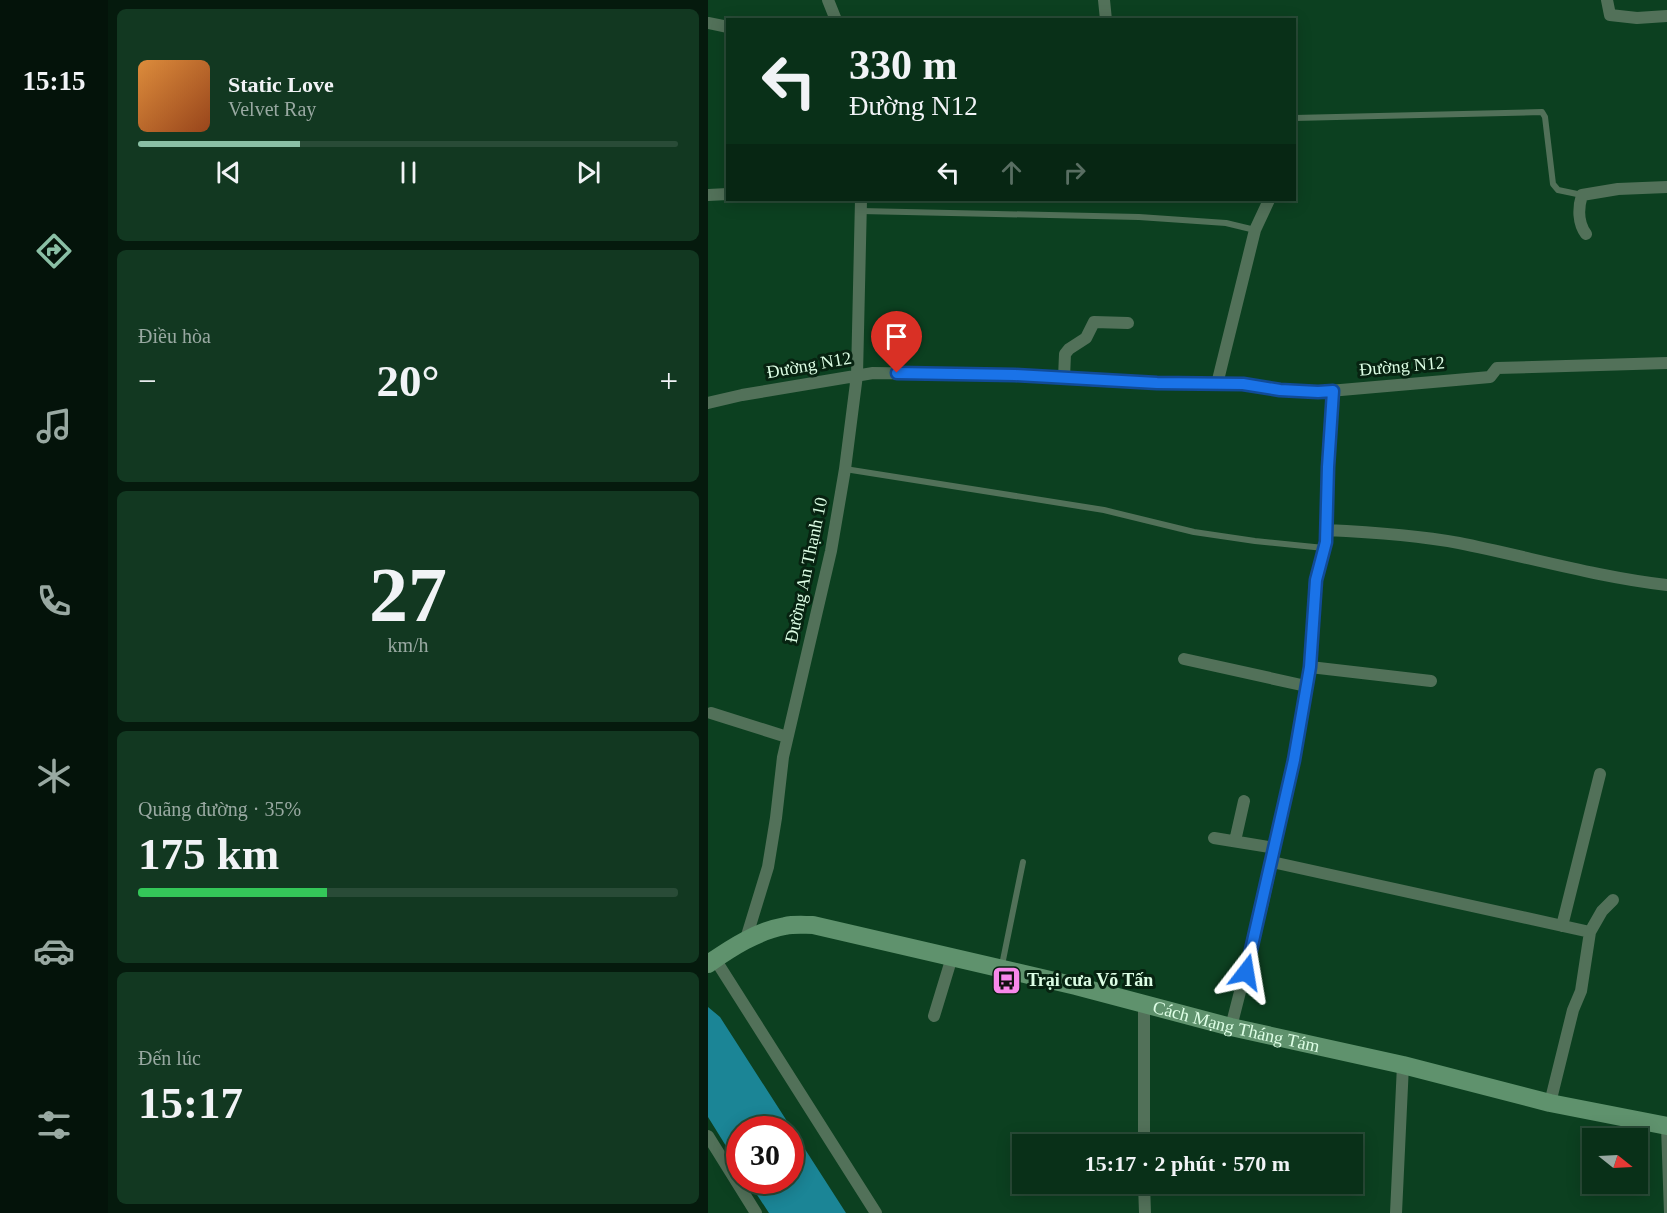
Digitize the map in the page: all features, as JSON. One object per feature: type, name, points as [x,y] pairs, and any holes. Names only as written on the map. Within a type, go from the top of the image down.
[{"type":"main road","name":"Cách Mạng Tháng Tám","points":[[712,961],[768,931],[786,926],[813,925],[1144,1003],[1231,1027],[1403,1065],[1550,1102],[1665,1126]]},
{"type":"street","points":[[828,0],[835,18]]},
{"type":"street","points":[[1104,0],[1106,18]]},
{"type":"street","points":[[1607,0],[1610,15],[1637,18],[1667,16]]},
{"type":"street","points":[[708,23],[726,27]]},
{"type":"street","points":[[1586,234],[1582,228],[1578,208],[1582,195],[1618,189],[1667,187]]},
{"type":"street","points":[[708,195],[726,194]]},
{"type":"street","points":[[1217,384],[1255,230],[1269,201]]},
{"type":"street","name":"Đường An Thạnh 10","points":[[745,942],[768,867],[787,737],[831,551],[845,469],[857,375],[861,205]]},
{"type":"street","points":[[1064,378],[1065,354],[1086,338],[1094,322],[1102,320],[1128,322]]},
{"type":"street","name":"Đường N12","points":[[708,403],[873,373],[1015,375],[1243,384],[1280,390],[1318,392],[1490,377],[1497,368],[1667,363]]},
{"type":"street","points":[[1231,1027],[1272,862],[1294,760],[1310,667],[1316,580],[1326,530],[1333,391]]},
{"type":"street","points":[[1326,530],[1375,532],[1457,543],[1610,577],[1667,585]]},
{"type":"street","points":[[1184,659],[1306,686]]},
{"type":"street","points":[[1310,667],[1431,681]]},
{"type":"street","points":[[711,713],[787,737]]},
{"type":"street","points":[[1562,926],[1600,774]]},
{"type":"street","points":[[1235,842],[1244,801]]},
{"type":"street","points":[[1214,838],[1275,848]]},
{"type":"street","points":[[1272,862],[1590,932]]},
{"type":"street","points":[[1550,1102],[1573,1010],[1581,991],[1590,932],[1602,911],[1613,900]]},
{"type":"street","points":[[934,1016],[952,957]]},
{"type":"street","points":[[712,961],[876,1213]]},
{"type":"street","points":[[1144,1003],[1144,1134]]},
{"type":"street","points":[[1396,1213],[1403,1065]]},
{"type":"street","points":[[708,1136],[756,1213]]},
{"type":"street","points":[[1144,1194],[1145,1213]]},
{"type":"lane","points":[[1296,118],[1542,112],[1545,117],[1553,184],[1557,190],[1582,195]]},
{"type":"lane","points":[[861,205],[1139,217],[1226,223],[1255,230]]},
{"type":"lane","points":[[845,469],[1104,510],[1194,532],[1324,548]]},
{"type":"lane","points":[[1002,969],[1023,862]]},
{"type":"lane","points":[[1665,1126],[1666,1213]]},
{"type":"water","points":[[708,1007],[720,1017],[784,1116],[726,1116],[726,1146],[708,1117]]},
{"type":"water","points":[[804,1148],[846,1213],[769,1213],[757,1194],[804,1194]]},
{"type":"place","name":"Trại cưa Võ Tấn","points":[[1006,980]]},
{"type":"route","points":[[897,373],[1243,384],[1280,390],[1333,391],[1326,542],[1316,580],[1312,608],[1310,667],[1294,760],[1246,972]]}]
